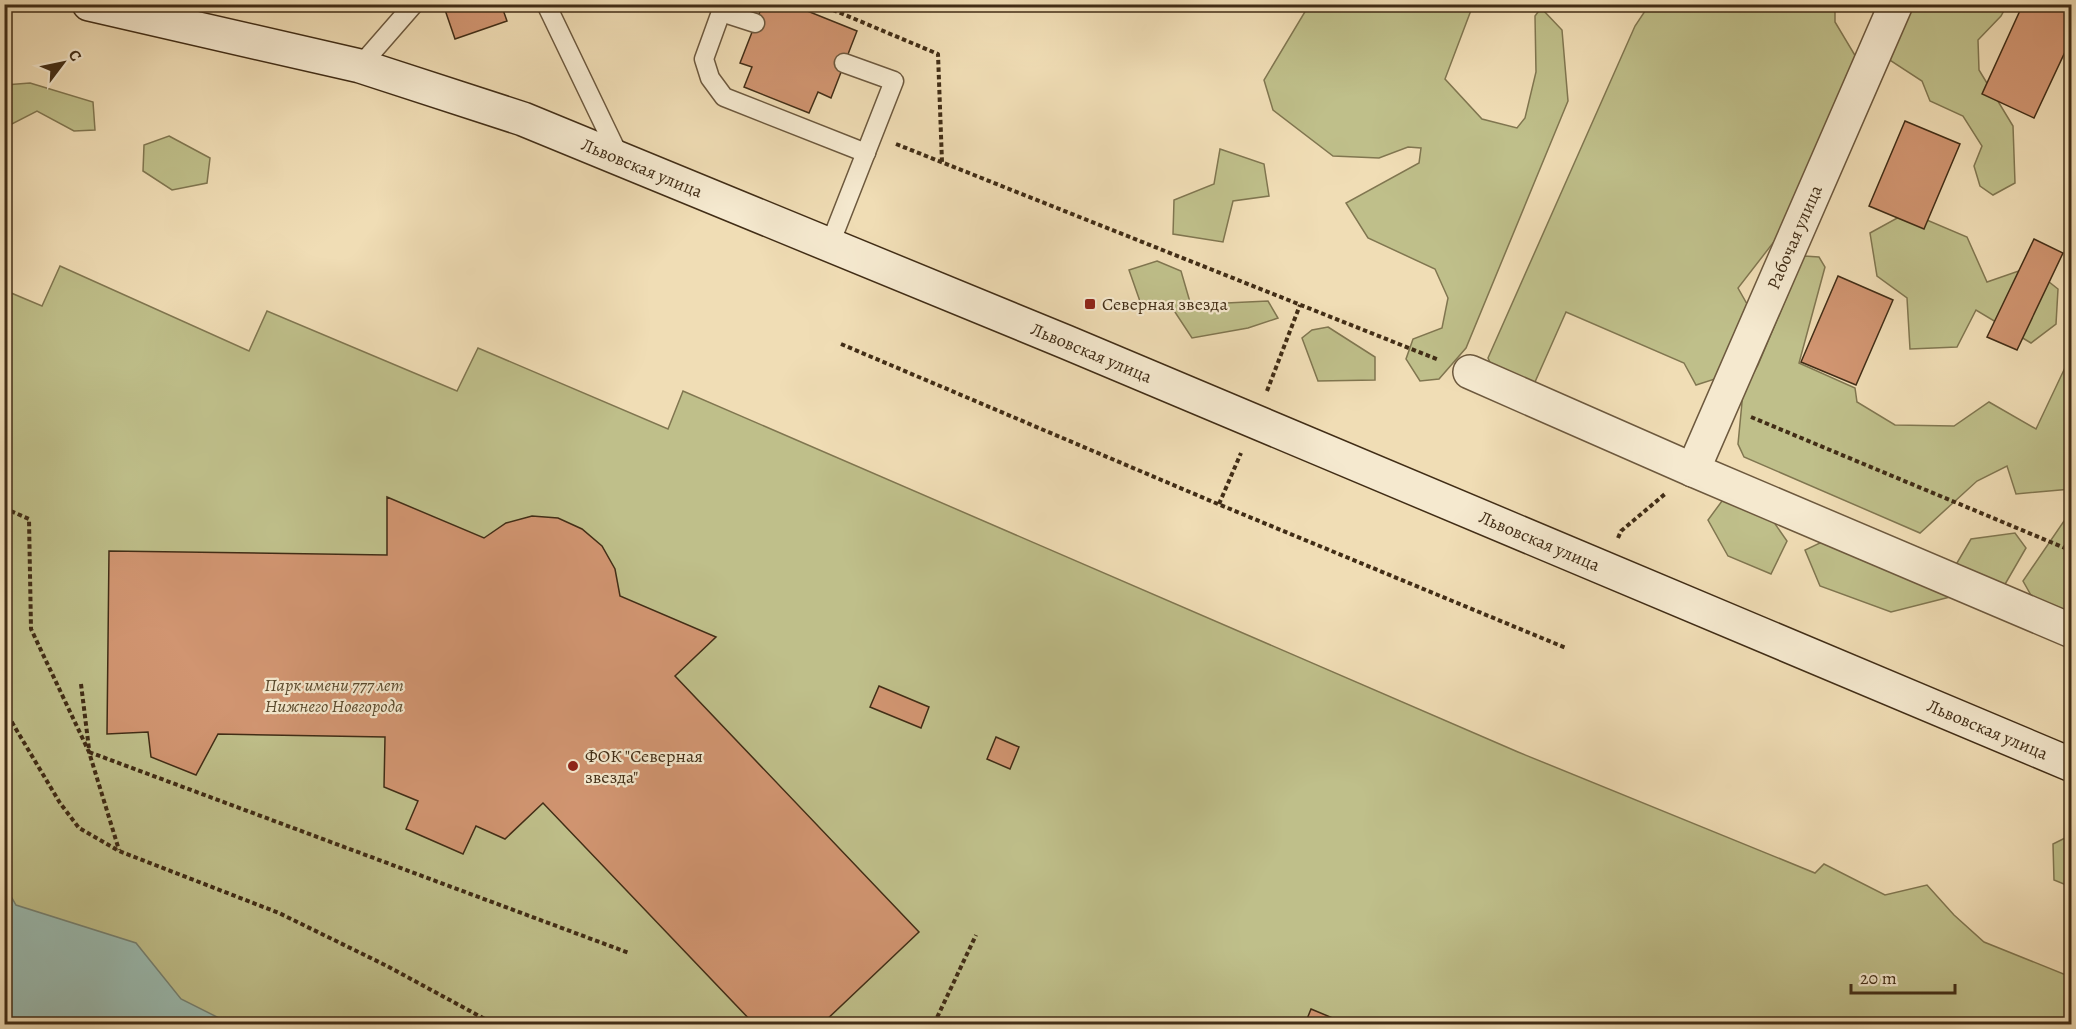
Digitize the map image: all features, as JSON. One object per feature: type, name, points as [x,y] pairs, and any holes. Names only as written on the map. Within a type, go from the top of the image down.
[{"type":"main road","name":"Львовская улица","points":[[89,4],[360,66],[523,119],[830,244],[2072,765]]},
{"type":"main road","name":"Рабочая улица","points":[[1693,470],[1896,4]]},
{"type":"main road","points":[[1470,372],[1693,470],[2072,631]]},
{"type":"lane","points":[[360,66],[414,4]]},
{"type":"lane","points":[[546,4],[620,158]]},
{"type":"lane","points":[[755,23],[721,12],[704,59],[710,78],[724,97],[866,153]]},
{"type":"lane","points":[[830,244],[894,81],[844,63]]},
{"type":"path","points":[[873,135],[1470,372]]},
{"type":"path","points":[[841,344],[1566,648]]},
{"type":"path","points":[[1721,405],[2072,551]]},
{"type":"path","points":[[1604,568],[1622,531],[1693,470]]},
{"type":"path","points":[[4,508],[30,519],[31,629],[89,752],[119,851]]},
{"type":"path","points":[[81,684],[89,752]]},
{"type":"path","points":[[4,709],[60,803],[79,828],[119,851],[279,913],[387,966],[494,1024]]},
{"type":"path","points":[[89,752],[629,953]]},
{"type":"path","points":[[934,1024],[976,935]]},
{"type":"green space","points":[[1309,5],[1473,5],[1445,79],[1482,119],[1517,128],[1525,118],[1536,72],[1535,16],[1541,8],[1562,30],[1568,101],[1466,348],[1439,379],[1420,381],[1406,359],[1413,339],[1442,328],[1448,298],[1435,269],[1368,238],[1346,203],[1419,163],[1421,148],[1408,147],[1379,158],[1333,156],[1273,110],[1264,80]]},
{"type":"green space","points":[[1649,5],[1835,5],[1835,22],[1856,57],[1790,221],[1738,288],[1747,304],[1715,379],[1696,385],[1684,363],[1566,312],[1535,382],[1521,390],[1498,381],[1488,358],[1635,26]]},
{"type":"green space","points":[[1902,5],[2007,5],[2001,16],[1978,40],[1979,70],[2013,126],[2015,183],[1993,195],[1980,186],[1974,166],[1982,146],[1963,116],[1930,101],[1922,81],[1888,59]]},
{"type":"green space","points":[[30,83],[93,102],[95,130],[74,131],[37,111],[12,124],[5,120],[5,85]]},
{"type":"green space","points":[[169,136],[210,158],[207,183],[172,190],[143,171],[144,145]]},
{"type":"green space","points":[[1220,149],[1264,164],[1269,196],[1233,201],[1223,242],[1173,234],[1174,200],[1214,184]]},
{"type":"green space","points":[[1908,212],[1967,237],[1987,282],[2030,267],[2058,289],[2056,324],[2031,343],[1976,310],[1957,347],[1910,349],[1907,298],[1877,276],[1870,233]]},
{"type":"green space","points":[[1804,256],[1819,257],[1825,267],[1799,363],[1855,388],[1857,402],[1895,425],[1954,426],[1989,402],[2036,429],[2071,355],[2071,489],[2016,494],[2007,466],[1977,481],[1920,533],[1744,457],[1738,444],[1743,392],[1758,365]]},
{"type":"green space","points":[[1157,261],[1181,271],[1190,302],[1268,301],[1278,318],[1248,328],[1192,338],[1173,309],[1142,307],[1129,270]]},
{"type":"green space","name":"Парк имени 777 лет Нижнего Новгорода","points":[[60,266],[249,351],[267,311],[457,391],[478,348],[668,429],[683,391],[1518,752],[1815,873],[1824,864],[1885,895],[1927,885],[1954,915],[1984,942],[2071,977],[2071,1024],[5,1024],[4,290],[42,306]]},
{"type":"green space","points":[[1328,327],[1375,357],[1375,380],[1318,381],[1302,338],[1312,330]]},
{"type":"green space","points":[[1722,501],[1764,508],[1787,541],[1771,574],[1728,556],[1708,520]]},
{"type":"green space","points":[[2064,521],[2071,522],[2071,612],[2032,597],[2023,581]]},
{"type":"green space","points":[[1845,531],[1935,564],[1957,563],[1971,539],[2015,533],[2026,548],[2004,586],[1891,612],[1820,586],[1805,550]]},
{"type":"green space","points":[[2071,835],[2071,887],[2054,880],[2053,844]]},
{"type":"water","points":[[4,884],[16,905],[136,943],[181,999],[231,1024],[5,1024]]},
{"type":"building","points":[[443,4],[501,4],[507,21],[455,39]]},
{"type":"building","points":[[763,4],[790,4],[857,31],[831,98],[818,92],[809,113],[744,87],[752,67],[740,63]]},
{"type":"building","points":[[2023,4],[2072,4],[2072,37],[2034,118],[1982,94]]},
{"type":"building","points":[[1905,121],[1960,144],[1924,229],[1869,206]]},
{"type":"building","points":[[2034,239],[2063,253],[2017,350],[1987,337]]},
{"type":"building","points":[[1838,276],[1893,300],[1856,385],[1801,362]]},
{"type":"building","name":"ФОК \"Северная звезда\"","points":[[387,497],[484,538],[506,523],[532,516],[558,518],[582,529],[602,546],[615,569],[620,596],[716,637],[675,676],[919,932],[822,1024],[754,1024],[543,803],[505,839],[476,826],[463,854],[406,829],[418,801],[384,787],[385,737],[218,734],[196,775],[151,757],[148,732],[107,734],[109,551],[387,555]]},
{"type":"building","points":[[879,686],[929,707],[921,728],[870,707]]},
{"type":"building","points":[[996,737],[1019,747],[1010,769],[987,759]]},
{"type":"building","points":[[1311,1009],[1347,1024],[1305,1024]]},
{"type":"place","name":"Северная звезда","points":[[1090,304]]},
{"type":"place","name":"ФОК \"Северная звезда\"","points":[[573,766]]}]
